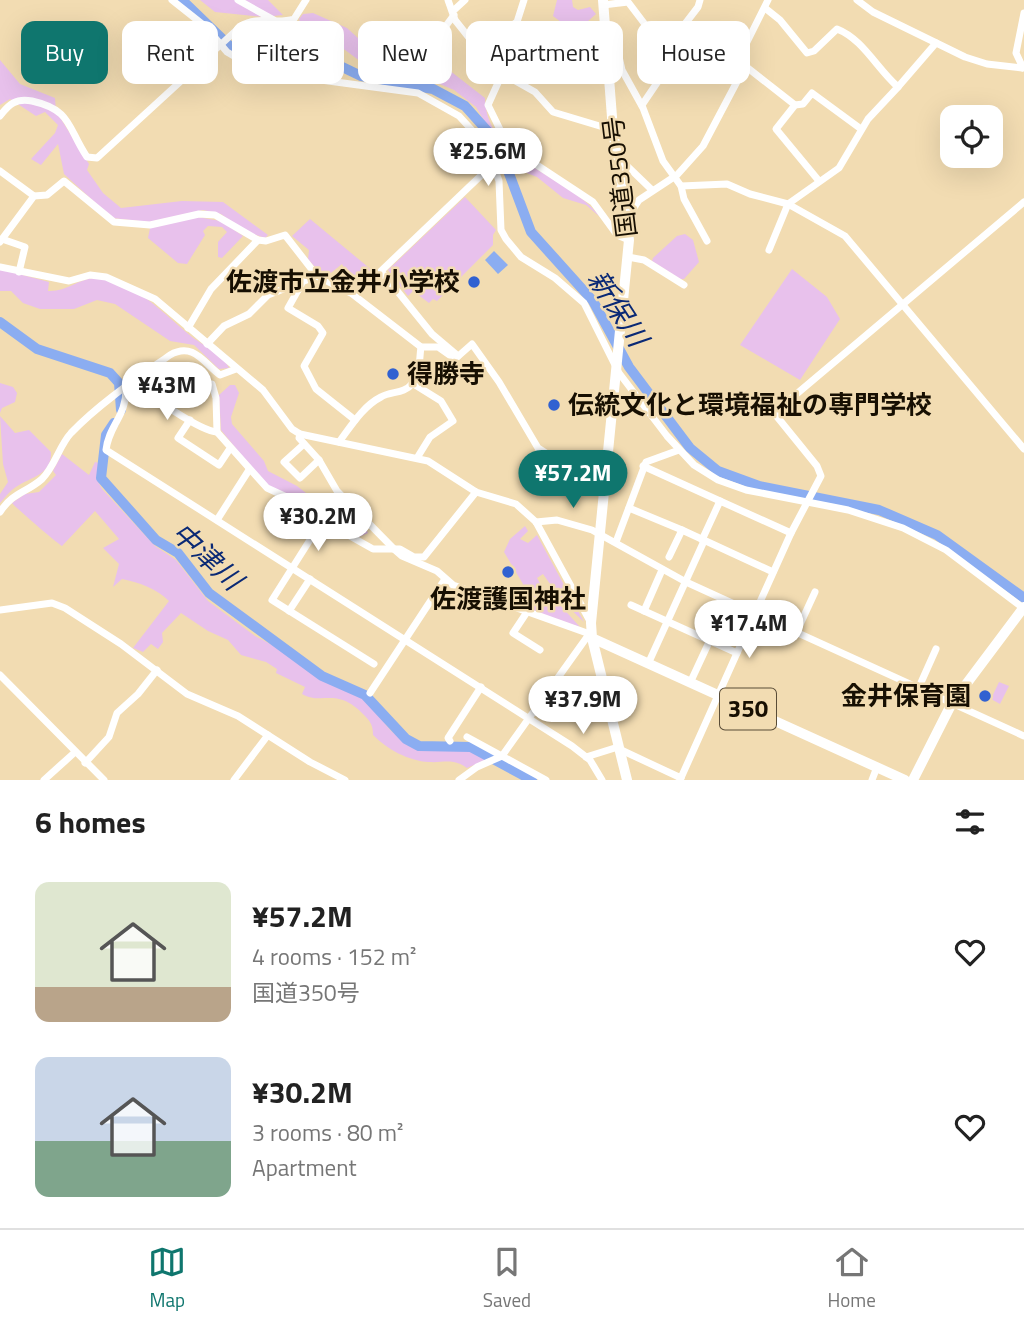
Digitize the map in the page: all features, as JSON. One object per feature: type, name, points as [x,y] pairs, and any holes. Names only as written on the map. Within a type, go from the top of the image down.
[{"type":"highway","name":"国道350号","points":[[603,2],[605,21]]},
{"type":"highway","name":"国道350号","points":[[592,638],[591,622],[628,257],[627,219],[613,130],[610,84]]},
{"type":"highway","name":"350","points":[[592,638],[905,780]]},
{"type":"main road","points":[[913,780],[952,703],[1023,608]]},
{"type":"main road","points":[[592,638],[627,780]]},
{"type":"street","points":[[172,0],[243,64],[261,72],[428,96],[459,116],[472,128],[493,164],[499,181],[501,230],[506,239],[521,257],[555,278],[584,303],[617,365],[679,450],[707,474],[730,484],[870,516],[933,542],[1023,608]]},
{"type":"street","points":[[238,0],[278,21]]},
{"type":"street","points":[[251,21],[294,19],[306,0]]},
{"type":"street","points":[[448,0],[466,30]]},
{"type":"street","points":[[448,21],[465,0]]},
{"type":"street","points":[[516,21],[524,0]]},
{"type":"street","points":[[685,21],[699,0]]},
{"type":"street","points":[[857,0],[873,12],[936,43],[987,64],[1023,69]]},
{"type":"street","points":[[873,12],[874,0]]},
{"type":"street","points":[[603,2],[628,2],[642,21]]},
{"type":"street","points":[[750,37],[767,4],[807,53],[814,51],[837,29],[855,37],[880,71],[898,87]]},
{"type":"street","points":[[1023,69],[1016,53],[1024,13]]},
{"type":"street","points":[[0,116],[8,105],[19,100],[54,107],[68,121],[87,157],[97,158],[232,33]]},
{"type":"street","points":[[769,250],[788,204],[839,168],[861,129],[936,43]]},
{"type":"street","points":[[750,70],[795,105]]},
{"type":"street","points":[[623,72],[642,105],[663,161],[681,186],[684,199],[707,241]]},
{"type":"street","points":[[497,84],[488,105],[502,139],[514,151],[593,202],[617,235],[628,240]]},
{"type":"street","points":[[521,84],[536,92],[553,111],[613,130]]},
{"type":"street","points":[[642,105],[656,84]]},
{"type":"street","points":[[627,219],[639,200],[651,189],[673,177],[703,146],[734,84]]},
{"type":"street","points":[[819,181],[776,129],[795,105],[803,104],[812,93],[861,129]]},
{"type":"street","points":[[618,161],[624,163],[651,189]]},
{"type":"street","points":[[458,356],[432,334],[381,271],[493,164]]},
{"type":"street","points":[[0,171],[34,195],[47,195],[64,181],[114,222],[150,225],[199,214],[215,215],[258,240],[266,242],[285,235],[317,276],[351,293],[421,346],[432,345],[454,359],[472,344],[541,451],[555,458],[607,472]]},
{"type":"street","points":[[681,186],[727,184],[750,194],[788,204],[845,236],[1024,449]]},
{"type":"street","points":[[19,272],[25,247],[1,241],[34,195]]},
{"type":"street","points":[[681,778],[791,533],[821,475],[817,466],[774,413],[1024,202]]},
{"type":"street","points":[[188,328],[216,282],[258,240]]},
{"type":"street","points":[[628,257],[649,263],[684,285]]},
{"type":"street","points":[[0,267],[69,281],[90,275],[106,276],[155,299],[263,390],[292,429],[300,435],[428,461],[476,492],[512,502],[536,523],[591,622]]},
{"type":"street","points":[[207,344],[224,326],[249,314],[268,295],[287,286],[301,285],[317,276]]},
{"type":"street","points":[[301,285],[288,308],[318,326],[324,334],[304,366],[316,388],[355,420]]},
{"type":"street","points":[[340,442],[355,420],[384,395],[404,391],[412,383],[419,367],[421,346]]},
{"type":"street","points":[[0,512],[12,496],[39,481],[71,433],[115,394],[179,350],[193,352],[220,376],[236,369]]},
{"type":"street","points":[[125,387],[130,388],[139,383],[209,432],[217,432]]},
{"type":"street","points":[[412,383],[441,401],[453,421],[430,437],[417,458]]},
{"type":"street","points":[[212,384],[216,398],[217,432],[229,450],[267,488],[293,500],[320,524],[341,531],[373,549],[394,549],[419,558],[430,553],[440,533],[476,492]]},
{"type":"street","points":[[125,387],[125,409],[108,438],[106,450],[481,687],[586,757],[602,780]]},
{"type":"street","points":[[190,420],[178,438],[219,465],[229,450]]},
{"type":"street","points":[[300,435],[337,491],[402,556],[437,571],[445,579],[486,599],[587,633],[592,638]]},
{"type":"street","points":[[304,444],[284,462],[300,478],[319,460]]},
{"type":"street","points":[[616,542],[643,466],[650,458],[679,450]]},
{"type":"street","points":[[643,466],[791,533]]},
{"type":"street","points":[[218,520],[249,470]]},
{"type":"street","points":[[648,664],[720,501]]},
{"type":"street","points":[[629,508],[774,572]]},
{"type":"street","points":[[536,523],[557,520],[600,534],[686,582],[1024,736]]},
{"type":"street","points":[[320,524],[272,600],[374,664]]},
{"type":"street","points":[[669,557],[681,530]]},
{"type":"street","points":[[644,611],[662,570]]},
{"type":"street","points":[[289,611],[310,579]]},
{"type":"street","points":[[370,694],[445,579]]},
{"type":"street","points":[[797,631],[815,592]]},
{"type":"street","points":[[0,610],[52,603],[65,608],[157,670],[187,694],[238,716],[310,762],[345,780]]},
{"type":"street","points":[[631,605],[737,653]]},
{"type":"street","points":[[527,612],[513,634],[540,650]]},
{"type":"street","points":[[459,780],[477,767],[502,756],[587,637],[592,638]]},
{"type":"street","points":[[690,682],[710,640]]},
{"type":"street","points":[[919,687],[936,649]]},
{"type":"street","points":[[85,762],[109,737],[117,713],[138,694],[157,670]]},
{"type":"street","points":[[0,675],[104,780]]},
{"type":"street","points":[[450,741],[448,738],[481,687]]},
{"type":"street","points":[[234,780],[268,735]]},
{"type":"street","points":[[467,737],[545,780]]},
{"type":"street","points":[[586,757],[619,748],[665,771],[692,780]]},
{"type":"street","points":[[44,780],[74,752]]},
{"type":"street","points":[[872,780],[877,767]]},
{"type":"street","points":[[661,780],[665,771]]},
{"type":"shaded area","points":[[200,0],[268,0],[283,15],[264,17],[215,12]]},
{"type":"shaded area","points":[[557,0],[572,0],[573,7],[578,10],[590,7],[596,14],[588,21],[560,21],[553,16]]},
{"type":"shaded area","points":[[313,13],[331,21],[300,21],[303,14]]},
{"type":"shaded area","points":[[344,27],[358,38],[358,60],[344,49]]},
{"type":"shaded area","points":[[0,60],[20,84],[55,98],[56,111],[89,164],[87,170],[103,193],[121,208],[182,201],[223,202],[268,235],[265,238],[244,231],[221,214],[203,210],[149,222],[112,218],[64,174],[58,144],[41,165],[31,159],[55,133],[58,125],[45,112],[36,116],[10,99],[0,105]]},
{"type":"shaded area","points":[[452,72],[485,98],[489,120],[499,138],[514,153],[569,189],[600,217],[586,205],[563,198],[537,177],[519,170],[506,157],[476,107],[454,90],[440,84],[452,84]]},
{"type":"shaded area","points":[[465,197],[496,230],[493,245],[437,301],[433,299],[429,303],[413,291],[408,296],[388,270]]},
{"type":"shaded area","points":[[197,217],[221,221],[243,236],[222,258],[218,257],[218,242],[227,232],[222,227],[208,226],[187,264],[178,263],[148,238],[150,228]]},
{"type":"shaded area","points":[[310,219],[379,276],[372,287],[359,280],[351,280],[342,264],[327,276],[321,274],[308,259],[309,250],[292,236]]},
{"type":"shaded area","points":[[685,234],[693,240],[699,262],[684,279],[680,279],[652,261],[677,236]]},
{"type":"shaded area","points":[[0,269],[49,282],[48,291],[61,290],[95,278],[122,284],[148,300],[192,337],[218,354],[229,368],[219,369],[194,345],[170,341],[115,304],[97,300],[74,309],[40,309],[23,303],[11,291],[0,291]]},
{"type":"shaded area","points":[[792,269],[827,297],[840,319],[800,380],[740,345]]},
{"type":"shaded area","points":[[0,383],[13,387],[17,393],[15,402],[2,408],[0,413]]},
{"type":"shaded area","points":[[230,385],[235,385],[239,393],[231,417],[232,424],[264,461],[268,471],[297,486],[333,514],[355,520],[365,527],[368,533],[359,537],[328,524],[265,484],[221,430],[219,395]]},
{"type":"shaded area","points":[[0,416],[15,433],[29,430],[51,452],[43,472],[12,490],[0,503],[0,494],[8,482],[3,464]]},
{"type":"shaded area","points":[[62,454],[89,475],[95,462],[99,463],[97,480],[102,489],[155,546],[176,560],[208,601],[255,636],[304,662],[326,681],[363,697],[391,731],[406,743],[425,750],[471,749],[488,759],[467,768],[453,762],[421,761],[398,753],[373,735],[370,722],[354,706],[338,699],[302,694],[305,687],[276,673],[277,669],[266,662],[241,655],[228,640],[208,631],[181,613],[162,633],[163,642],[158,649],[151,644],[143,652],[133,648],[169,601],[153,589],[122,579],[113,587],[119,564],[103,548],[119,539],[95,511],[62,546],[12,503],[25,494],[39,492],[56,475],[53,471]]},
{"type":"shaded area","points":[[525,526],[528,531],[520,539],[528,543],[537,535],[584,622],[562,601],[543,574],[537,578],[541,585],[535,590],[541,597],[550,594],[580,627],[487,595],[490,589],[505,588],[513,594],[523,584],[504,552],[510,539]]},
{"type":"shaded area","points":[[999,682],[1009,686],[1000,704],[991,699]]},
{"type":"water","points":[[494,251],[508,265],[498,274],[485,260]]},
{"type":"waterway","name":"新保川","points":[[182,0],[237,53],[261,65],[277,67],[322,61],[334,63],[361,76],[433,89],[465,106],[491,135],[501,152],[531,232],[593,301],[629,367],[690,448],[718,471],[759,486],[879,510],[937,535],[1024,598]]},
{"type":"waterway","name":"中津川","points":[[0,322],[37,349],[110,373],[119,383],[121,410]]},
{"type":"waterway","name":"中津川","points":[[114,423],[106,435],[101,478],[156,540],[178,553],[209,593],[322,676],[365,695],[406,739],[419,746],[471,747],[532,780]]},
{"type":"place","name":"佐渡市立金井小学校","points":[[474,282]]},
{"type":"place","name":"得勝寺","points":[[393,374]]},
{"type":"place","name":"伝統文化と環境福祉の専門学校","points":[[554,405]]},
{"type":"place","name":"佐渡護国神社","points":[[508,572]]},
{"type":"place","name":"金井保育園","points":[[985,696]]}]
